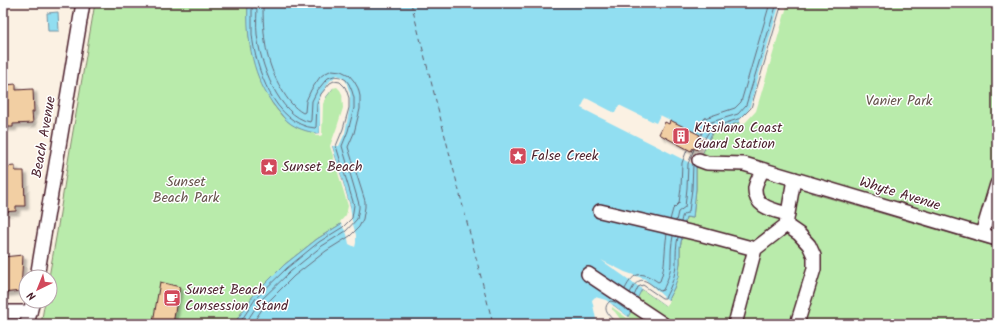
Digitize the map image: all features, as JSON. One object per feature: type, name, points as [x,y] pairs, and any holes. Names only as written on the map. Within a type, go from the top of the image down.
[{"type":"street","name":"Beach Avenue","points":[[38,269],[83,3]]},
{"type":"street","name":"Whyte Avenue","points":[[699,160],[707,164],[744,164],[997,239]]},
{"type":"street","points":[[763,170],[755,186],[756,197],[763,206],[786,220],[809,244],[814,256],[814,269],[797,324]]},
{"type":"street","points":[[735,324],[755,249],[786,220],[794,179]]},
{"type":"street","points":[[982,234],[997,184]]},
{"type":"street","points":[[600,211],[703,235],[755,249]]},
{"type":"street","points":[[588,274],[663,324]]},
{"type":"street","points":[[3,312],[30,312]]},
{"type":"green space","name":"Sunset Beach Park","points":[[95,3],[248,3],[249,36],[272,103],[283,117],[299,128],[320,134],[321,104],[335,85],[342,89],[345,108],[332,146],[350,206],[348,216],[341,224],[317,239],[284,265],[253,296],[234,324],[41,324],[44,309],[58,309],[58,269],[50,269]]},
{"type":"green space","name":"Vanier Park","points":[[786,3],[997,3],[997,232],[814,179],[812,193],[997,247],[997,324],[622,324],[610,307],[642,289],[665,305],[674,288],[680,263],[680,247],[686,217],[693,218],[696,189],[696,166],[713,131],[743,121]]},
{"type":"water","name":"False Creek","points":[[248,3],[786,3],[754,110],[743,121],[713,131],[696,166],[696,189],[693,218],[686,217],[680,247],[678,277],[665,305],[642,289],[628,317],[613,305],[610,307],[622,324],[234,324],[253,296],[284,265],[317,239],[341,224],[348,216],[350,206],[332,146],[345,108],[342,89],[335,85],[321,104],[320,134],[301,129],[287,121],[268,97],[257,72],[248,31]]},
{"type":"water","points":[[58,12],[59,31],[48,31],[47,13]]},
{"type":"pier","points":[[780,3],[788,3],[756,111],[745,123],[740,125],[739,121],[749,109]]},
{"type":"pier","points":[[337,75],[343,77],[346,81],[350,94],[350,106],[345,133],[339,146],[332,146],[350,206],[356,235],[355,247],[349,244],[347,234],[340,222],[346,215],[348,206],[330,146],[343,108],[342,94],[337,87],[333,88],[323,104],[322,135],[320,136],[313,134],[320,133],[319,97],[330,81]]},
{"type":"pier","points":[[586,98],[615,113],[619,105],[656,123],[660,115],[709,139],[696,166],[581,108]]},
{"type":"pier","points":[[601,260],[625,272],[645,279],[670,301],[666,306]]},
{"type":"pier","points":[[595,297],[606,300],[630,318],[627,318],[612,307],[624,324],[601,323],[596,319],[592,300]]},
{"type":"building","points":[[16,84],[16,90],[33,89],[33,123],[13,124],[13,127],[3,127],[3,92],[7,92],[6,85]]},
{"type":"building","name":"Kitsilano Coast Guard Station","points":[[670,120],[700,135],[698,138],[703,140],[698,150],[693,148],[691,151],[659,134],[665,122],[669,124]]},
{"type":"building","points":[[15,166],[15,171],[24,171],[25,206],[16,206],[16,211],[3,212],[3,167]]},
{"type":"building","points":[[23,255],[22,269],[18,269],[18,291],[3,293],[3,257]]},
{"type":"building","points":[[160,282],[180,287],[173,324],[155,324],[155,322],[153,322]]},
{"type":"ferry route","points":[[411,3],[493,324]]},
{"type":"place","name":"Kitsilano Coast Guard Station","points":[[681,136]]},
{"type":"place","name":"False Creek","points":[[518,156]]},
{"type":"place","name":"Sunset Beach","points":[[269,167]]},
{"type":"place","name":"Sunset Beach Consession Stand","points":[[172,298]]}]
